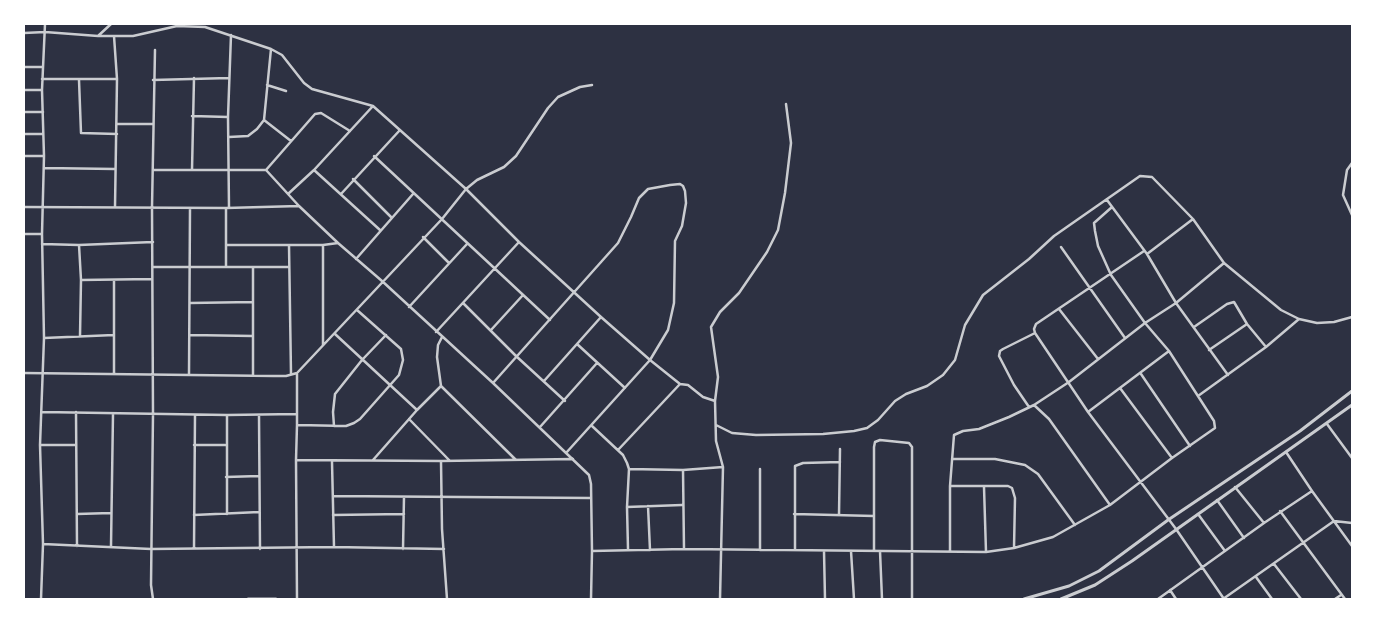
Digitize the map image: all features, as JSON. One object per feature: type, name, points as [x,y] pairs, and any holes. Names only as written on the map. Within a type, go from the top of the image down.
[{"type":"street","points":[[40,599],[43,544],[40,445],[44,338],[42,207],[44,134],[42,67],[46,24]]},
{"type":"street","points":[[98,36],[109,25]]},
{"type":"street","points":[[24,33],[45,32],[98,36],[133,36],[177,26],[204,25],[271,49],[282,55],[304,82],[312,88],[373,106],[466,189],[519,242],[650,360],[680,384],[688,385],[703,398],[715,401]]},
{"type":"street","points":[[226,267],[231,35]]},
{"type":"street","points":[[114,36],[117,124],[115,207]]},
{"type":"street","points":[[229,137],[248,136],[258,129],[264,120],[271,49]]},
{"type":"street","points":[[153,599],[151,585],[153,414],[152,207],[155,50]]},
{"type":"street","points":[[24,67],[42,67]]},
{"type":"street","points":[[192,170],[194,78]]},
{"type":"street","points":[[153,80],[229,78]]},
{"type":"street","points":[[42,79],[116,79]]},
{"type":"street","points":[[79,80],[81,133],[117,134]]},
{"type":"street","points":[[267,85],[286,91]]},
{"type":"street","points":[[24,373],[253,376],[297,373],[442,219],[466,189],[477,180],[504,167],[516,156],[558,96],[580,87],[592,85]]},
{"type":"street","points":[[24,90],[42,90]]},
{"type":"street","points":[[720,599],[723,467],[716,441],[715,401],[718,377],[711,327],[720,312],[739,293],[767,252],[778,230],[791,143],[786,104]]},
{"type":"street","points":[[288,194],[314,170],[373,106]]},
{"type":"street","points":[[24,112],[42,112]]},
{"type":"street","points":[[266,170],[318,113],[322,113],[350,131]]},
{"type":"street","points":[[192,116],[228,117]]},
{"type":"street","points":[[264,120],[291,141]]},
{"type":"street","points":[[117,124],[153,124]]},
{"type":"street","points":[[341,194],[400,130]]},
{"type":"street","points":[[24,134],[44,134]]},
{"type":"street","points":[[24,156],[44,156]]},
{"type":"street","points":[[374,156],[550,320]]},
{"type":"street","points":[[1352,163],[1347,170],[1343,196],[1352,215]]},
{"type":"street","points":[[44,168],[115,169]]},
{"type":"street","points":[[153,170],[266,170],[299,206],[338,243],[493,383],[573,459],[589,475],[591,484],[591,599]]},
{"type":"street","points":[[314,170],[380,230]]},
{"type":"street","points":[[716,425],[732,433],[756,435],[823,434],[867,428],[878,420],[895,401],[906,394],[927,386],[943,375],[955,360],[965,325],[983,295],[1029,259],[1054,236],[1136,178],[1145,175],[1152,177],[1193,219],[1224,263],[1281,310],[1299,319],[1317,322],[1334,322],[1352,317]]},
{"type":"street","points":[[353,179],[392,217]]},
{"type":"street","points":[[493,383],[618,243],[639,198],[648,189],[680,184],[683,186],[686,203],[682,226],[675,241],[673,312],[668,330],[650,360],[566,453]]},
{"type":"street","points":[[356,259],[413,194]]},
{"type":"street","points":[[1107,200],[1147,254],[1176,303],[1228,375]]},
{"type":"street","points":[[24,207],[228,208],[299,206]]},
{"type":"street","points":[[592,551],[684,549],[986,552],[1014,548],[1054,537],[1110,505],[1215,428],[1214,421],[1168,351],[1145,323],[1111,275],[1098,246],[1094,223],[1112,207]]},
{"type":"street","points":[[189,374],[190,208]]},
{"type":"street","points":[[1147,254],[1193,219]]},
{"type":"street","points":[[24,234],[42,234]]},
{"type":"street","points":[[423,238],[449,263]]},
{"type":"street","points":[[42,244],[79,245],[153,242]]},
{"type":"street","points":[[436,332],[519,242]]},
{"type":"street","points":[[227,245],[322,245],[338,243]]},
{"type":"street","points":[[409,307],[467,244]]},
{"type":"street","points":[[79,245],[81,280],[80,336]]},
{"type":"street","points":[[290,245],[292,374]]},
{"type":"street","points":[[322,245],[323,345]]},
{"type":"street","points":[[1061,248],[1125,338]]},
{"type":"street","points":[[1144,251],[1036,324],[1034,329],[1088,412],[1176,529],[1224,599],[1334,521],[1352,524]]},
{"type":"street","points":[[950,551],[950,486],[954,435],[986,426],[1034,405],[1069,382],[1145,323],[1176,303],[1224,263]]},
{"type":"street","points":[[153,267],[289,267]]},
{"type":"street","points":[[253,267],[253,376]]},
{"type":"street","points":[[81,280],[152,279]]},
{"type":"street","points":[[114,280],[114,374]]},
{"type":"street","points":[[490,330],[523,295]]},
{"type":"street","points":[[190,303],[254,302]]},
{"type":"street","points":[[1194,327],[1227,304],[1234,302],[1247,324],[1266,348]]},
{"type":"street","points":[[463,303],[565,401]]},
{"type":"street","points":[[1058,309],[1098,359]]},
{"type":"street","points":[[297,425],[346,426],[360,419],[399,375],[402,367],[403,353],[401,349],[357,310]]},
{"type":"street","points":[[544,381],[601,317]]},
{"type":"street","points":[[1198,396],[1266,348],[1299,319]]},
{"type":"street","points":[[1209,350],[1247,324]]},
{"type":"street","points":[[1029,407],[1014,385],[999,356],[1003,349],[1035,333]]},
{"type":"street","points":[[334,334],[417,410]]},
{"type":"street","points":[[44,338],[114,335]]},
{"type":"street","points":[[190,335],[253,336]]},
{"type":"street","points":[[334,426],[335,394],[362,360],[386,335]]},
{"type":"street","points":[[442,337],[438,345],[437,357],[440,386],[516,461]]},
{"type":"street","points":[[577,344],[625,388]]},
{"type":"street","points":[[1088,412],[1141,374],[1168,351]]},
{"type":"street","points":[[540,428],[597,363]]},
{"type":"street","points":[[297,373],[297,599]]},
{"type":"street","points":[[1141,374],[1190,446]]},
{"type":"street","points":[[618,450],[680,384]]},
{"type":"street","points":[[372,460],[440,386]]},
{"type":"street","points":[[1120,388],[1172,458]]},
{"type":"street","points":[[1024,599],[1069,586],[1098,571],[1168,520],[1300,431],[1352,391]]},
{"type":"street","points":[[1034,405],[1049,419],[1110,505]]},
{"type":"street","points":[[1061,599],[1095,585],[1352,405]]},
{"type":"street","points":[[42,412],[227,416],[298,414]]},
{"type":"street","points":[[76,412],[78,546]]},
{"type":"street","points":[[111,546],[113,414]]},
{"type":"street","points":[[194,548],[195,415]]},
{"type":"street","points":[[259,415],[260,549]]},
{"type":"street","points":[[227,416],[227,514]]},
{"type":"street","points":[[409,419],[450,461]]},
{"type":"street","points":[[1327,424],[1352,458]]},
{"type":"street","points":[[591,425],[623,455],[629,469],[627,507],[628,549]]},
{"type":"street","points":[[874,551],[874,447],[876,442],[880,440],[909,443],[912,447],[912,599]]},
{"type":"street","points":[[40,445],[77,445]]},
{"type":"street","points":[[194,445],[226,445]]},
{"type":"street","points":[[839,515],[840,449]]},
{"type":"street","points":[[1286,452],[1352,546]]},
{"type":"street","points":[[296,460],[332,462],[372,460],[441,462],[573,459]]},
{"type":"street","points":[[952,459],[995,459],[1025,465],[1038,474],[1074,524]]},
{"type":"street","points":[[332,462],[334,547]]},
{"type":"street","points":[[441,462],[441,497],[447,599]]},
{"type":"street","points":[[795,550],[796,466],[803,463],[840,462]]},
{"type":"street","points":[[629,469],[683,470],[723,467]]},
{"type":"street","points":[[760,468],[760,550]]},
{"type":"street","points":[[683,470],[684,549]]},
{"type":"street","points":[[226,477],[259,476]]},
{"type":"street","points":[[950,486],[1008,486],[1012,488],[1015,498],[1014,548]]},
{"type":"street","points":[[984,487],[986,552]]},
{"type":"street","points":[[1235,487],[1264,523]]},
{"type":"street","points":[[1158,599],[1280,511],[1312,491]]},
{"type":"street","points":[[333,496],[590,498]]},
{"type":"street","points":[[403,549],[404,497]]},
{"type":"street","points":[[1217,500],[1244,538]]},
{"type":"street","points":[[627,507],[682,505]]},
{"type":"street","points":[[648,506],[650,550]]},
{"type":"street","points":[[1280,511],[1345,599]]},
{"type":"street","points":[[194,515],[259,512]]},
{"type":"street","points":[[77,514],[111,513]]},
{"type":"street","points":[[334,515],[404,514]]},
{"type":"street","points":[[794,514],[874,516]]},
{"type":"street","points":[[1198,514],[1225,552]]},
{"type":"street","points":[[43,544],[151,549],[334,547],[444,549]]},
{"type":"street","points":[[824,551],[826,599]]},
{"type":"street","points":[[851,551],[854,599]]},
{"type":"street","points":[[880,551],[882,599]]},
{"type":"street","points":[[1274,564],[1301,599]]},
{"type":"street","points":[[1256,577],[1272,599]]},
{"type":"street","points":[[1170,590],[1176,599]]},
{"type":"street","points":[[1335,599],[1342,595]]},
{"type":"street","points":[[248,599],[276,599]]}]
